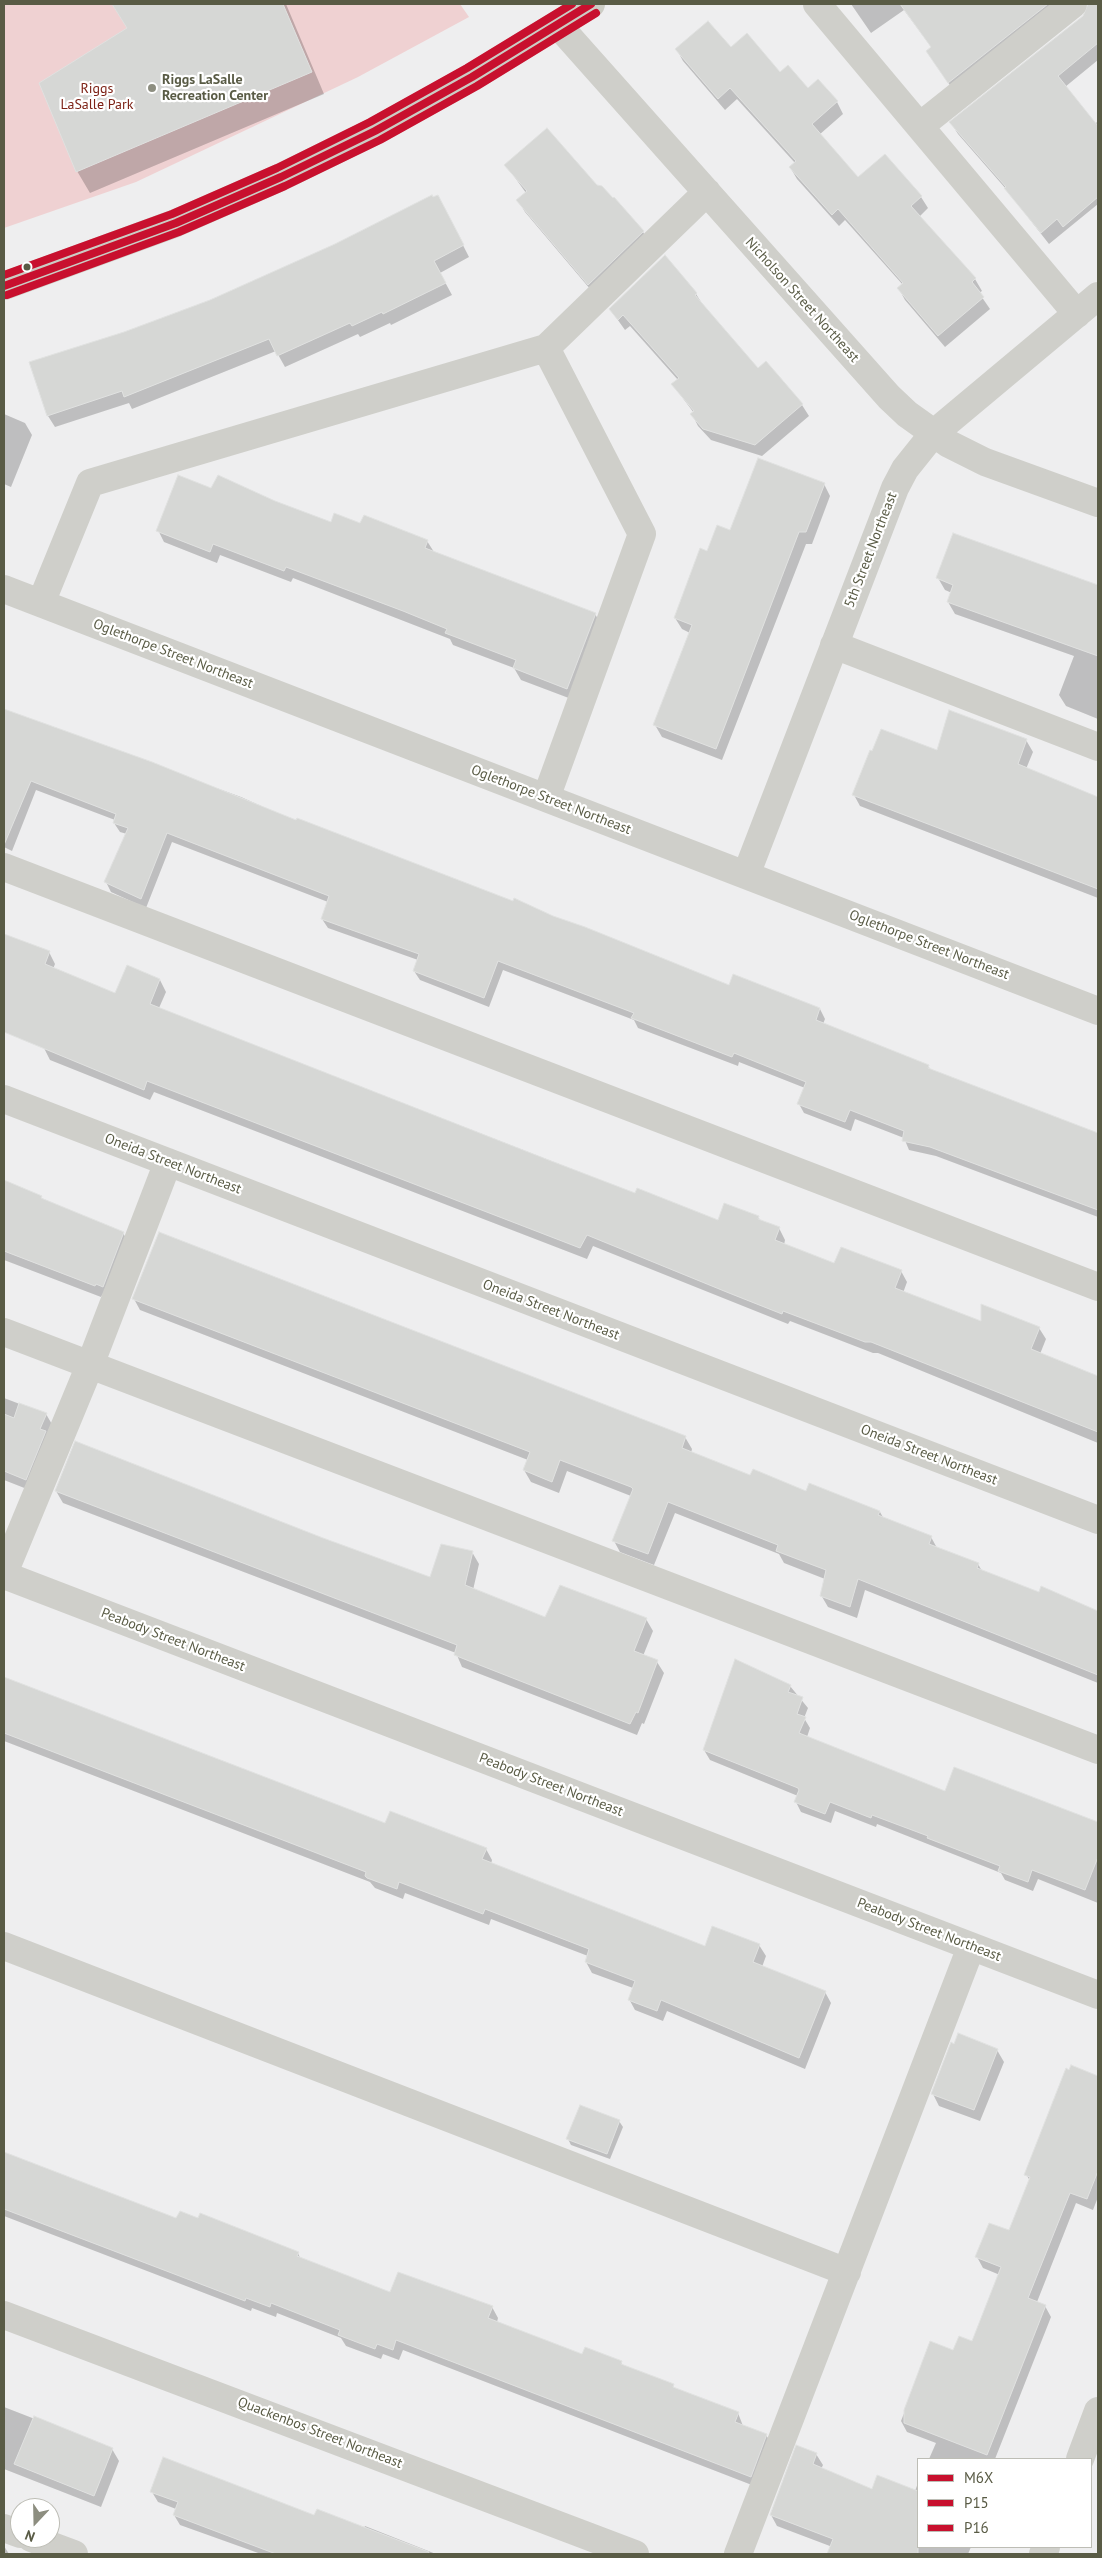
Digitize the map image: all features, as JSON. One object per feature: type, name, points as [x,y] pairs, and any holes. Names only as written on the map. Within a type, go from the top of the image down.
[{"type":"main road","points":[[4,286],[176,223],[281,177],[375,131],[472,78],[591,4]]},
{"type":"street","points":[[817,4],[1077,314]]},
{"type":"street","points":[[920,126],[1073,4]]},
{"type":"street","name":"Nicholson Street Northeast","points":[[558,25],[889,397],[933,434],[985,462],[1098,503]]},
{"type":"street","points":[[41,603],[90,483],[546,348],[707,192]]},
{"type":"street","name":"5th Street Northeast","points":[[746,875],[895,488],[918,451],[933,434],[1098,296]]},
{"type":"street","points":[[546,348],[642,534],[546,798]]},
{"type":"street","name":"Oglethorpe Street Northeast","points":[[4,589],[1098,1011]]},
{"type":"street","points":[[834,645],[1098,747]]},
{"type":"street","points":[[4,867],[1098,1287]]},
{"type":"street","name":"Oneida Street Northeast","points":[[4,1099],[1098,1520]]},
{"type":"street","points":[[4,1574],[90,1365],[168,1162]]},
{"type":"street","points":[[4,1332],[1098,1750]]},
{"type":"street","name":"Peabody Street Northeast","points":[[4,1574],[1098,1996]]},
{"type":"street","points":[[4,1946],[846,2272]]},
{"type":"street","points":[[738,2554],[971,1947]]},
{"type":"street","name":"Quackenbos Street Northeast","points":[[4,2315],[635,2554]]},
{"type":"street","points":[[1080,2458],[1098,2411]]},
{"type":"street","points":[[58,2548],[74,2554]]},
{"type":"green space","name":"Riggs LaSalle Park","points":[[4,4],[460,4],[469,17],[358,77],[136,182],[4,228]]},
{"type":"building","name":"Riggs LaSalle Recreation Center","points":[[112,4],[283,4],[312,72],[76,172],[39,83],[127,28]]},
{"type":"building","points":[[900,4],[1048,4],[948,83],[926,51],[931,47]]},
{"type":"building","points":[[1088,4],[1098,4],[1098,43],[1058,76],[1098,126],[1098,197],[1063,227],[1057,219],[1041,233],[1004,188],[1006,187],[949,122],[1083,16]]},
{"type":"building","points":[[708,21],[731,47],[747,33],[780,72],[788,65],[808,88],[818,79],[838,101],[812,124],[858,177],[885,154],[922,196],[911,206],[976,278],[972,282],[984,297],[938,336],[897,288],[903,283],[838,209],[832,215],[789,167],[796,161],[730,88],[718,99],[675,49]]},
{"type":"building","points":[[547,128],[597,185],[602,186],[614,197],[644,231],[588,285],[516,200],[527,191],[504,165]]},
{"type":"building","points":[[432,195],[433,197],[438,195],[464,245],[434,261],[446,283],[383,314],[382,312],[352,326],[350,323],[277,356],[269,339],[124,397],[122,391],[47,416],[29,362],[124,332],[210,300],[335,244]]},
{"type":"building","points":[[665,255],[697,293],[695,295],[758,368],[766,361],[803,404],[755,445],[703,429],[690,414],[694,411],[671,384],[679,378],[623,315],[618,320],[609,309]]},
{"type":"building","points":[[758,458],[825,483],[806,532],[799,532],[716,749],[653,725],[692,625],[674,618],[700,548],[707,551],[717,525],[730,530]]},
{"type":"building","points":[[178,475],[211,488],[218,475],[275,501],[331,522],[334,513],[360,523],[364,515],[428,540],[425,548],[596,613],[567,689],[513,668],[516,660],[445,633],[447,629],[403,611],[286,567],[284,571],[213,544],[210,552],[156,531]]},
{"type":"building","points":[[953,533],[1098,585],[1098,656],[947,602],[953,585],[936,578]]},
{"type":"building","points":[[4,709],[152,762],[296,820],[297,818],[513,901],[514,898],[553,916],[729,985],[733,974],[820,1008],[816,1020],[929,1065],[928,1068],[1098,1133],[1098,1210],[930,1147],[902,1141],[904,1131],[850,1110],[845,1122],[797,1104],[806,1082],[734,1053],[732,1057],[631,1018],[634,1013],[498,961],[484,998],[413,971],[419,954],[321,919],[329,896],[167,833],[141,899],[104,882],[128,828],[113,823],[116,814],[31,781],[4,845]]},
{"type":"building","points":[[949,710],[1027,739],[1018,764],[1098,797],[1098,889],[852,795],[870,750],[872,751],[881,729],[937,750]]},
{"type":"building","points":[[4,934],[50,951],[45,964],[115,993],[127,965],[160,979],[150,1004],[635,1193],[637,1188],[718,1220],[724,1203],[759,1216],[758,1219],[780,1227],[775,1240],[834,1263],[841,1247],[902,1270],[895,1288],[981,1321],[981,1304],[1040,1327],[1031,1349],[1098,1376],[1098,1432],[871,1342],[865,1342],[783,1311],[782,1314],[587,1235],[580,1248],[147,1081],[144,1090],[4,1032]]},
{"type":"building","points":[[4,1180],[42,1196],[41,1198],[124,1232],[103,1287],[96,1284],[95,1286],[4,1251]]},
{"type":"building","points":[[159,1232],[686,1436],[682,1448],[750,1475],[753,1469],[806,1491],[809,1483],[880,1511],[878,1515],[932,1536],[929,1544],[979,1563],[977,1568],[1039,1592],[1041,1586],[1098,1611],[1098,1675],[858,1579],[850,1607],[820,1596],[826,1570],[776,1551],[778,1545],[668,1502],[648,1554],[612,1541],[633,1489],[631,1487],[560,1460],[552,1482],[523,1470],[530,1452],[132,1299]]},
{"type":"building","points":[[19,1403],[47,1413],[40,1429],[46,1431],[26,1480],[4,1471],[4,1414],[14,1418]]},
{"type":"building","points":[[75,1441],[323,1538],[430,1577],[441,1544],[473,1551],[465,1585],[545,1617],[560,1585],[647,1618],[634,1651],[658,1660],[638,1713],[636,1712],[630,1724],[454,1655],[457,1645],[55,1491]]},
{"type":"building","points":[[735,1659],[791,1685],[788,1692],[803,1697],[797,1714],[806,1717],[799,1733],[945,1791],[954,1767],[1098,1822],[1098,1857],[1085,1890],[1032,1870],[1028,1882],[998,1871],[1000,1866],[927,1838],[928,1836],[872,1815],[871,1818],[830,1802],[825,1814],[794,1802],[799,1790],[798,1788],[703,1750]]},
{"type":"building","points":[[4,1677],[385,1823],[390,1811],[487,1848],[482,1859],[705,1946],[712,1926],[760,1944],[753,1962],[826,1991],[799,2058],[661,2000],[657,2011],[628,2000],[635,1981],[585,1962],[589,1949],[485,1909],[483,1914],[399,1882],[397,1889],[367,1878],[365,1876],[366,1872],[4,1733]]},
{"type":"building","points":[[958,2033],[998,2049],[974,2110],[931,2094],[951,2042],[954,2044]]},
{"type":"building","points":[[1071,2065],[1098,2076],[1098,2171],[1087,2199],[1070,2193],[1028,2298],[1046,2305],[987,2455],[904,2423],[904,2410],[930,2341],[953,2350],[959,2336],[972,2341],[1001,2267],[975,2257],[989,2223],[1009,2230],[1030,2177],[1024,2175],[1066,2068],[1069,2070]]},
{"type":"building","points":[[580,2105],[620,2120],[607,2154],[566,2139]]},
{"type":"building","points":[[4,2152],[176,2218],[180,2211],[198,2218],[200,2213],[299,2252],[297,2256],[390,2292],[398,2272],[493,2306],[488,2318],[582,2354],[585,2347],[622,2361],[621,2364],[674,2384],[673,2387],[739,2412],[735,2422],[767,2434],[751,2477],[396,2340],[393,2350],[377,2344],[375,2349],[338,2335],[340,2330],[271,2303],[270,2307],[246,2298],[245,2301],[4,2209]]},
{"type":"building","points":[[34,2416],[113,2448],[94,2496],[14,2464]]},
{"type":"building","points":[[796,2445],[817,2453],[813,2464],[872,2489],[877,2475],[917,2491],[918,2554],[827,2554],[833,2539],[770,2515]]},
{"type":"building","points":[[163,2457],[314,2515],[317,2509],[429,2552],[428,2554],[276,2554],[173,2515],[178,2502],[150,2492]]},
{"type":"transit line","name":"P16","points":[[4,275],[172,214],[277,168],[370,122],[467,68],[572,4]]},
{"type":"transit line","name":"M6X","points":[[4,286],[176,223],[281,177],[375,131],[472,77],[591,4]]},
{"type":"transit line","name":"P15","points":[[7,295],[179,232],[285,186],[380,140],[477,86],[596,13]]},
{"type":"place","name":"Riggs LaSalle Recreation Center","points":[[152,88]]}]
